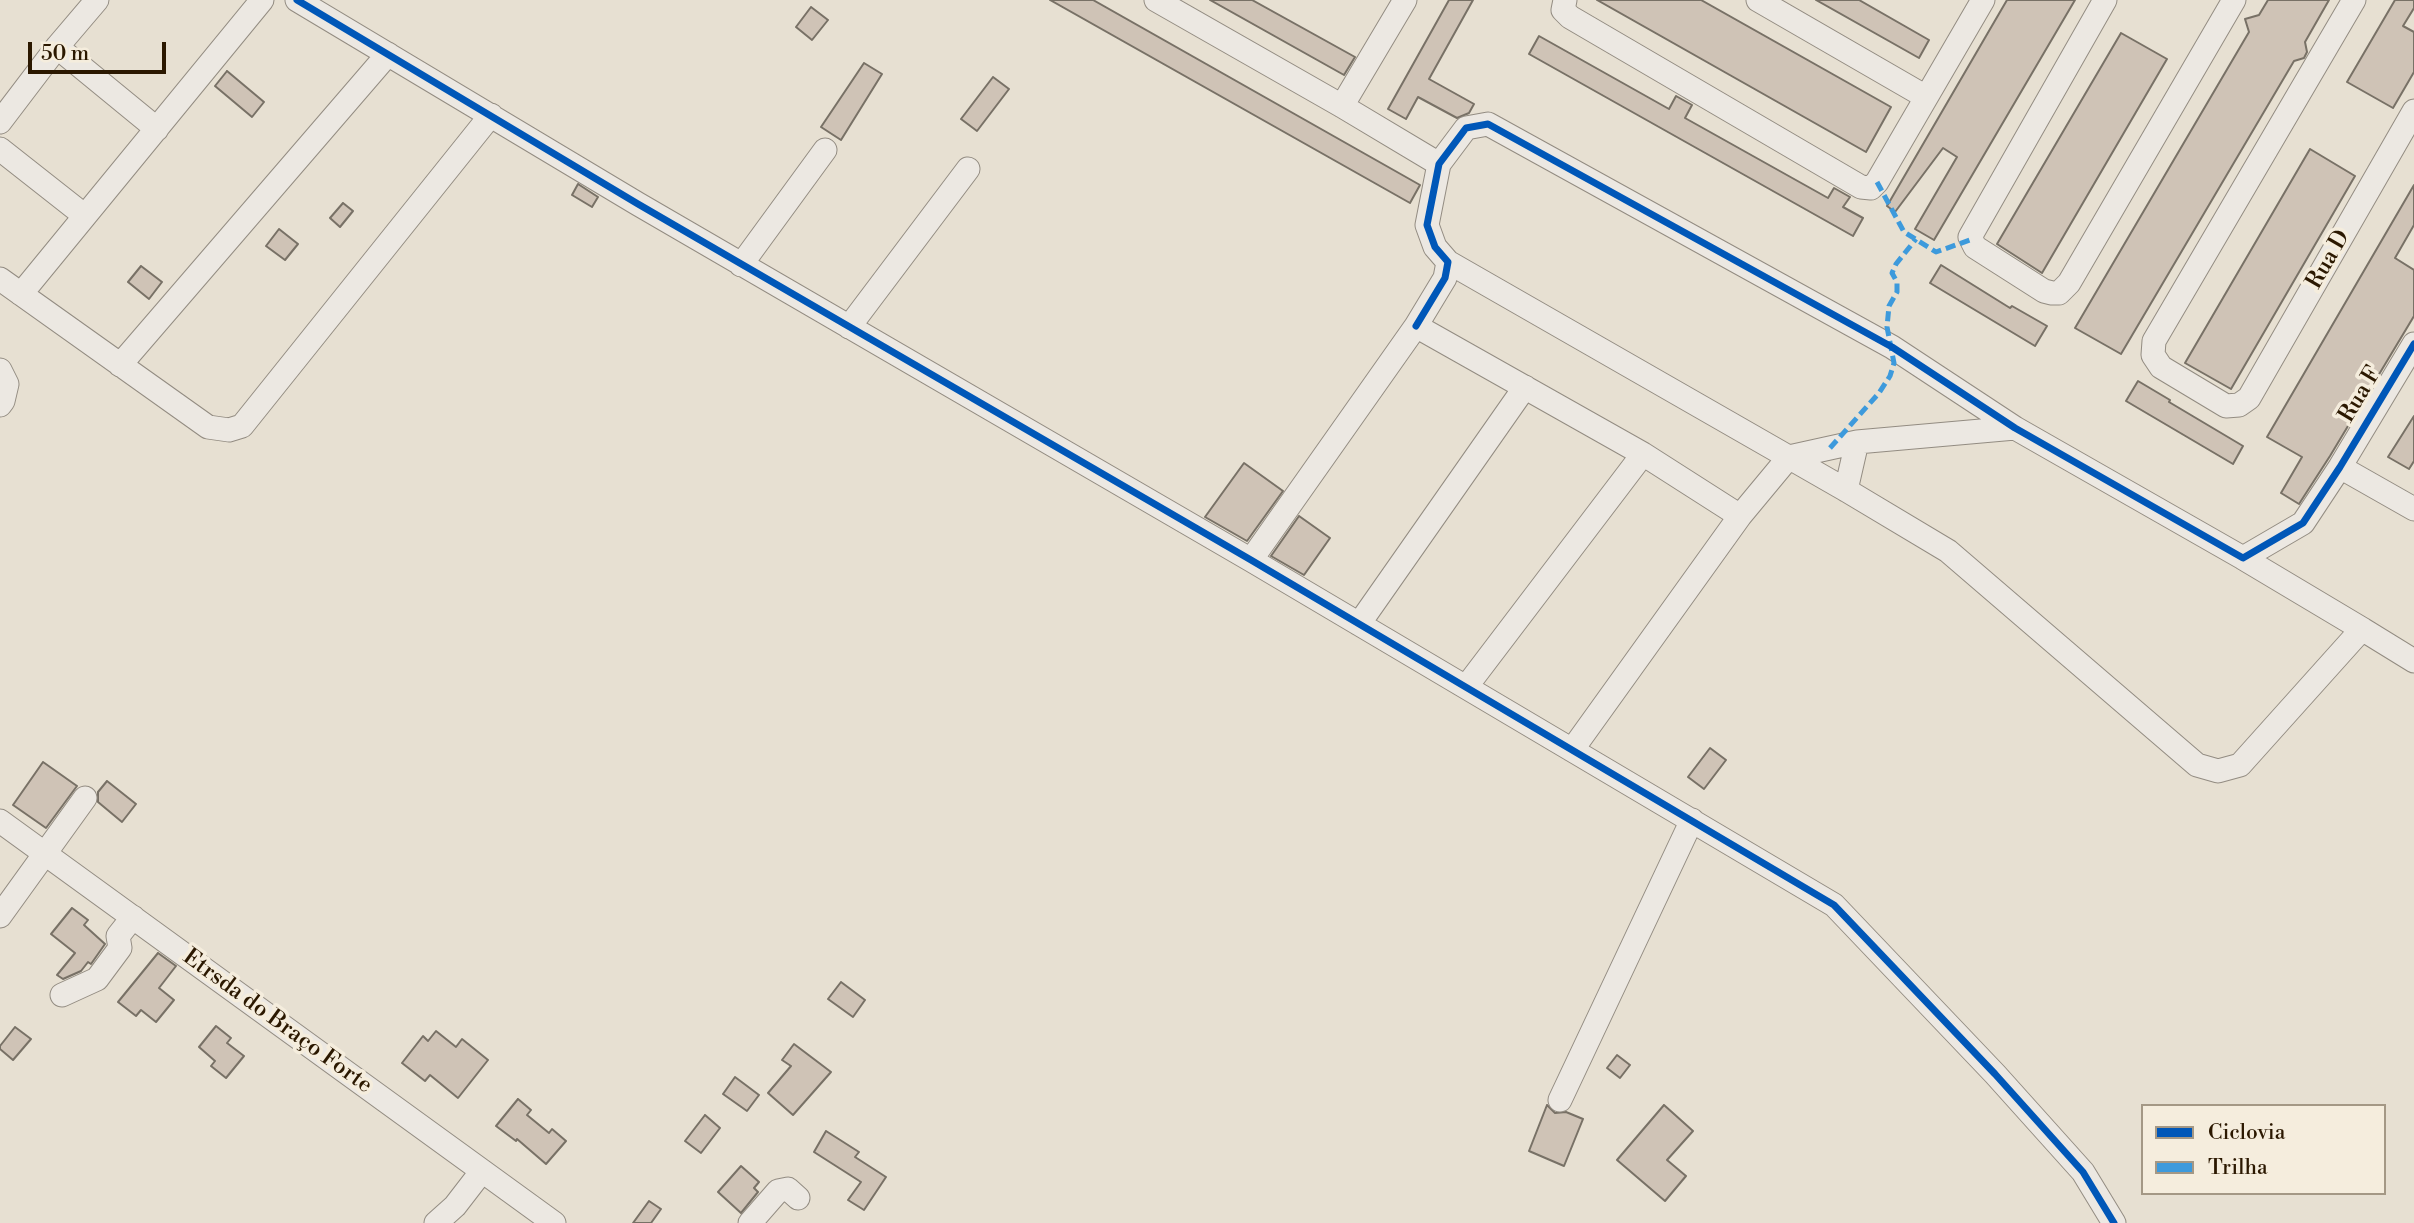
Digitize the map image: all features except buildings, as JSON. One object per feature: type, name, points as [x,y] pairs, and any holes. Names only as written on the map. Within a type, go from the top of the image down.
[{"type":"street","points":[[0,122],[97,0]]},
{"type":"street","points":[[21,294],[262,0]]},
{"type":"street","points":[[297,0],[741,265],[1251,560],[1834,905],[1995,1074],[2083,1172],[2114,1223]]},
{"type":"street","points":[[1156,0],[1439,164]]},
{"type":"street","points":[[1342,106],[1405,0]]},
{"type":"street","points":[[1565,0],[1563,10],[1570,18],[1861,187],[1871,188],[1983,0]]},
{"type":"street","points":[[1758,0],[1926,97]]},
{"type":"street","points":[[2105,0],[1970,237],[1975,247],[2044,291],[2052,293],[2059,293],[2069,283],[2234,0]]},
{"type":"street","name":"Rua D","points":[[2354,0],[2154,341],[2153,355],[2161,368],[2226,406],[2239,405],[2249,398],[2414,111]]},
{"type":"street","points":[[57,47],[157,129]]},
{"type":"street","points":[[120,365],[388,54]]},
{"type":"street","points":[[0,279],[208,427],[229,430],[242,426],[491,115]]},
{"type":"street","points":[[2361,629],[2240,765],[2218,771],[2197,765],[1948,551],[1448,262],[1435,247],[1427,225],[1439,164],[1466,128],[1488,124],[1892,347],[2015,428],[2243,558],[2361,629],[2414,661]]},
{"type":"street","points":[[0,149],[85,216]]},
{"type":"street","points":[[741,265],[825,150]]},
{"type":"street","points":[[849,327],[968,169]]},
{"type":"street","points":[[1251,560],[1416,326],[1445,278],[1448,262]]},
{"type":"street","points":[[1416,326],[1643,454],[1740,516]]},
{"type":"street","name":"Rua F","points":[[2243,558],[2303,523],[2414,344]]},
{"type":"street","points":[[0,370],[7,384],[4,401],[0,405]]},
{"type":"street","points":[[1359,624],[1525,387]]},
{"type":"street","points":[[1572,750],[1740,516],[1789,457],[1857,442],[2015,428]]},
{"type":"street","points":[[1846,490],[1857,442]]},
{"type":"street","points":[[1466,687],[1643,454]]},
{"type":"street","points":[[2340,467],[2414,509]]},
{"type":"street","points":[[0,916],[85,798]]},
{"type":"street","points":[[1560,1100],[1692,820]]},
{"type":"street","name":"Etrsda do Braço Forte","points":[[0,821],[554,1223]]},
{"type":"street","points":[[62,995],[97,979],[120,948],[118,936],[133,917]]},
{"type":"street","points":[[436,1223],[455,1206],[482,1171]]},
{"type":"street","points":[[750,1223],[778,1191],[788,1189],[798,1198]]},
{"type":"marked path","points":[[1877,182],[1904,232],[1936,252],[1970,240]]},
{"type":"marked path","points":[[1830,448],[1879,393],[1890,376],[1894,363],[1887,327],[1889,306],[1897,292],[1897,282],[1892,273],[1916,239]]},
{"type":"cycle path","points":[[297,0],[638,204],[1251,560],[1834,905],[1995,1074],[2083,1172],[2114,1223]]},
{"type":"cycle path","points":[[1416,326],[1445,278],[1448,262],[1435,247],[1427,225],[1439,164],[1466,128],[1488,124],[1892,347],[2015,428],[2243,558],[2303,523],[2414,344]]}]
